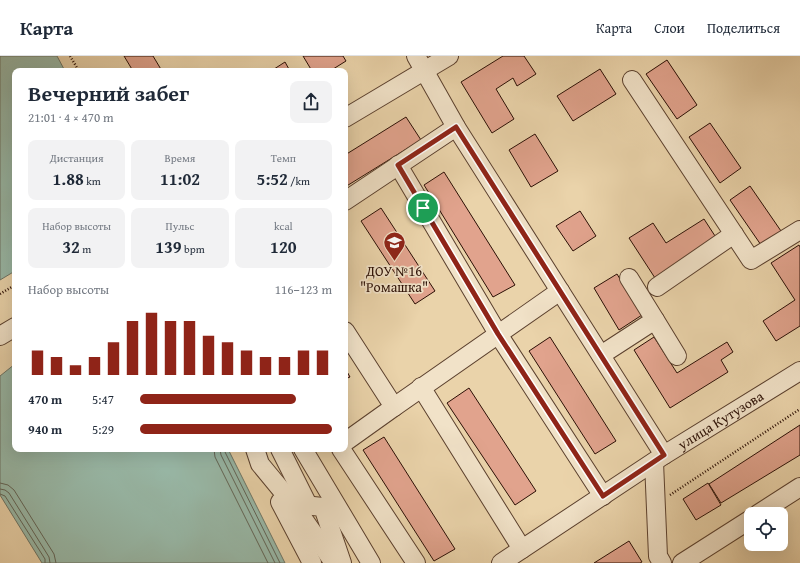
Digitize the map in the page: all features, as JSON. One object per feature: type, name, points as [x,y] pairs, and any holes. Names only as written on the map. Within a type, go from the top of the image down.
[{"type":"street","points":[[348,116],[421,63],[449,56]]},
{"type":"street","points":[[421,63],[456,127],[601,356],[659,458],[656,504],[656,561]]},
{"type":"street","points":[[632,80],[752,260],[800,230]]},
{"type":"street","points":[[348,199],[456,127]]},
{"type":"street","points":[[398,165],[498,334],[603,496]]},
{"type":"street","points":[[657,287],[734,234]]},
{"type":"street","points":[[629,278],[677,356]]},
{"type":"street","points":[[348,440],[421,387],[560,291]]},
{"type":"street","points":[[601,356],[655,320]]},
{"type":"street","points":[[0,336],[12,329]]},
{"type":"street","points":[[348,337],[394,407]]},
{"type":"street","name":"улица Кутузова","points":[[501,563],[659,458],[800,371]]},
{"type":"street","points":[[421,387],[522,549]]},
{"type":"street","points":[[281,452],[301,504],[334,563]]},
{"type":"street","points":[[305,452],[371,563]]},
{"type":"street","points":[[343,452],[416,563]]},
{"type":"street","points":[[256,454],[301,504],[323,507],[342,563]]},
{"type":"street","points":[[256,454],[312,563]]},
{"type":"street","points":[[769,507],[800,487]]},
{"type":"street","points":[[682,563],[744,523]]},
{"type":"path","points":[[70,56],[77,68]]},
{"type":"path","points":[[0,294],[12,287]]},
{"type":"path","points":[[656,504],[800,409]]},
{"type":"water","points":[[0,56],[57,56],[63,68],[12,68],[12,273],[0,280]]},
{"type":"water","points":[[12,366],[12,452],[230,452],[285,563],[42,563],[0,495],[0,376]]},
{"type":"building","points":[[124,56],[153,56],[160,68],[131,68]]},
{"type":"building","points":[[303,56],[343,56],[346,61],[335,68],[310,68]]},
{"type":"building","points":[[503,56],[524,56],[536,74],[517,86],[513,78],[496,89],[514,119],[492,133],[461,82]]},
{"type":"building","points":[[667,60],[697,105],[677,119],[646,74]]},
{"type":"building","points":[[285,62],[288,68],[276,68]]},
{"type":"building","points":[[600,69],[616,94],[573,121],[557,96]]},
{"type":"building","points":[[406,117],[421,140],[348,185],[348,153]]},
{"type":"building","points":[[710,123],[741,168],[720,183],[689,137]]},
{"type":"building","points":[[535,134],[558,171],[531,187],[509,150]]},
{"type":"building","points":[[444,172],[515,285],[493,297],[424,185]]},
{"type":"building","points":[[750,186],[781,231],[761,245],[730,200]]},
{"type":"building","points":[[381,208],[435,291],[415,304],[361,221]]},
{"type":"building","points":[[580,211],[596,236],[573,251],[556,226]]},
{"type":"building","points":[[704,219],[717,239],[655,278],[629,238],[653,223],[666,243]]},
{"type":"building","points":[[799,245],[800,326],[776,341],[763,321],[795,300],[771,263]]},
{"type":"building","points":[[617,274],[642,315],[619,330],[594,288]]},
{"type":"building","points":[[550,337],[616,441],[595,454],[529,351]]},
{"type":"building","points":[[654,337],[677,373],[727,342],[733,352],[721,360],[728,372],[670,408],[634,350]]},
{"type":"building","points":[[469,388],[536,491],[515,505],[447,403]]},
{"type":"building","points":[[800,425],[800,455],[721,503],[709,484]]},
{"type":"building","points":[[384,437],[455,549],[434,561],[363,450]]},
{"type":"building","points":[[708,483],[721,505],[696,520],[683,499]]},
{"type":"building","points":[[629,541],[642,562],[594,563]]},
{"type":"place","name":"ДОУ №16 \"Ромашка\"","points":[[394,262]]},
{"type":"route","points":[[456,127],[664,455],[603,496],[498,334],[423,208],[398,165],[456,127]]}]
